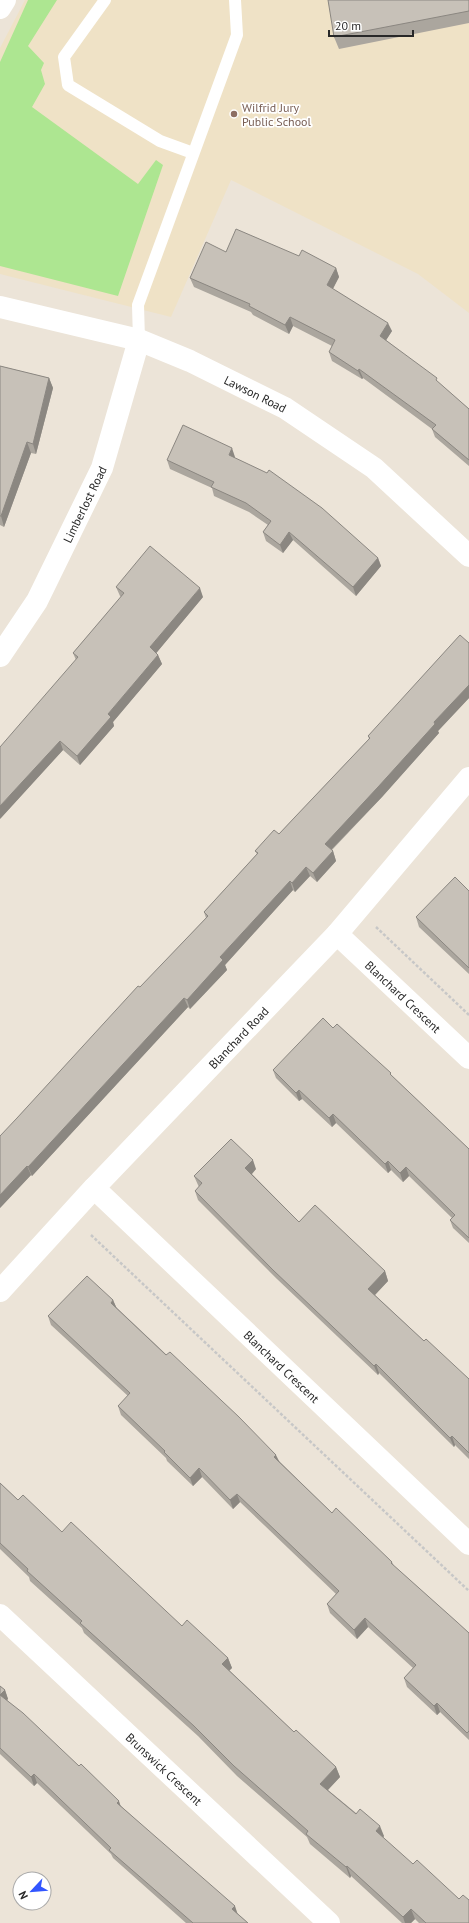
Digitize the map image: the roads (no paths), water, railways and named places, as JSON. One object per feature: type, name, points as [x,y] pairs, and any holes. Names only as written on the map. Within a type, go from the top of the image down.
[{"type":"street","points":[[0,8],[5,0]]},
{"type":"street","name":"Lawson Road","points":[[0,307],[140,340],[190,361],[285,408],[374,468],[469,556]]},
{"type":"street","name":"Limberlost Road","points":[[0,656],[37,601],[102,468],[140,340]]},
{"type":"street","name":"Blanchard Road","points":[[0,1291],[94,1188],[337,934],[469,778]]},
{"type":"street","name":"Blanchard Crescent","points":[[337,934],[469,1058]]},
{"type":"street","name":"Blanchard Crescent","points":[[94,1188],[469,1544]]},
{"type":"street","name":"Brunswick Crescent","points":[[0,1615],[329,1923]]},
{"type":"lane","points":[[105,0],[64,57],[68,85],[160,141],[193,154]]},
{"type":"lane","points":[[140,340],[138,305],[237,35],[234,0]]},
{"type":"place","name":"Wilfrid Jury Public School","points":[[234,114]]}]
